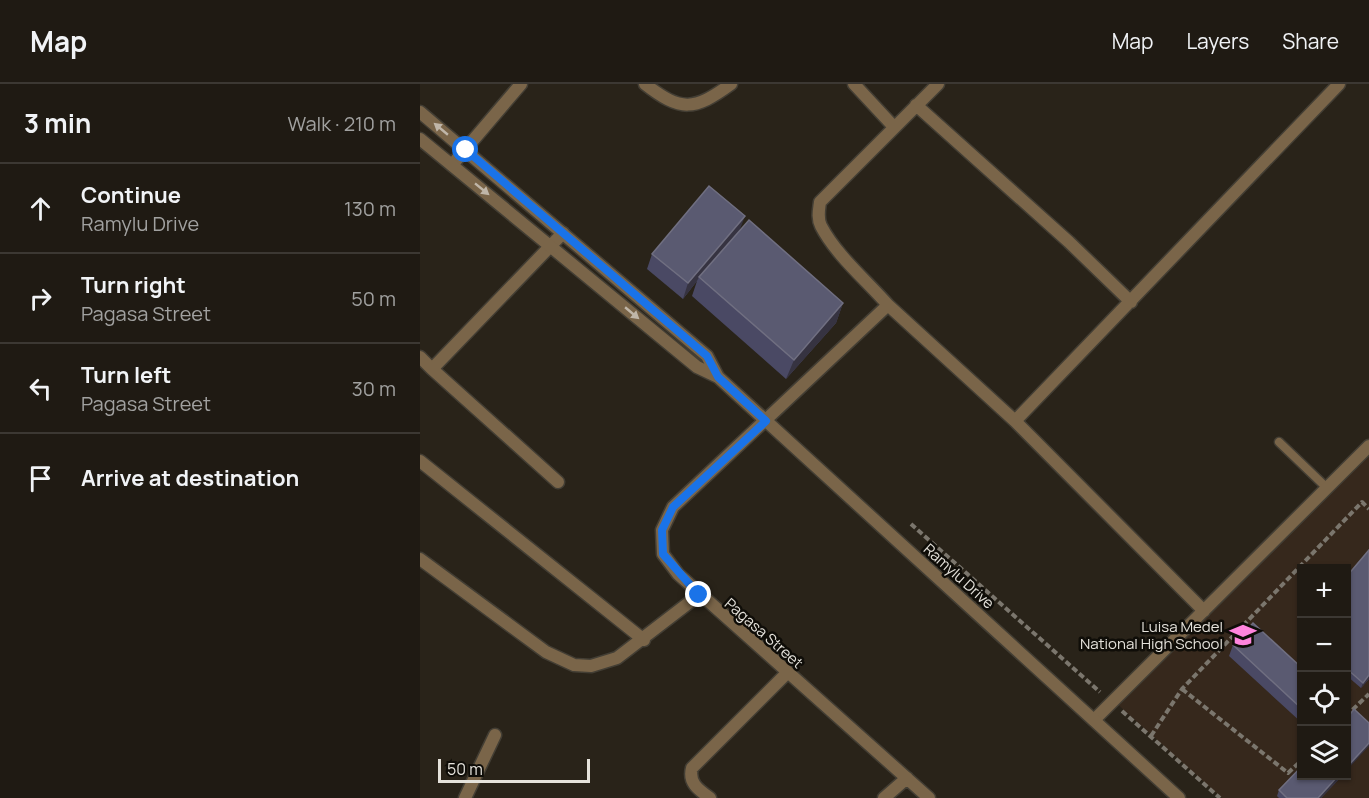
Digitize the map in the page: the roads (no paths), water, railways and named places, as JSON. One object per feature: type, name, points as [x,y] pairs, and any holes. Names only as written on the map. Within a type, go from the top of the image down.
[{"type":"street","points":[[452,165],[521,84]]},
{"type":"street","points":[[645,84],[668,100],[682,105],[711,97],[731,84]]},
{"type":"street","points":[[854,84],[894,126]]},
{"type":"street","points":[[938,84],[820,202],[818,215],[821,225],[843,256],[888,305],[1015,421],[1204,611]]},
{"type":"street","points":[[1015,421],[1338,84]]},
{"type":"street","points":[[916,105],[1131,302]]},
{"type":"street","name":"Ramylu Drive","points":[[420,112],[707,356],[718,377]]},
{"type":"street","name":"Ramylu Drive","points":[[420,139],[697,367],[718,377],[1179,798]]},
{"type":"street","points":[[432,369],[563,233]]},
{"type":"street","name":"Pagasa Street","points":[[888,305],[673,507],[662,530],[663,554],[699,595],[929,798]]},
{"type":"street","points":[[420,357],[558,482]]},
{"type":"street","points":[[1094,720],[1369,446]]},
{"type":"street","points":[[420,461],[644,640]]},
{"type":"street","points":[[420,559],[546,652],[574,665],[604,663],[617,658],[644,640],[699,595]]},
{"type":"street","points":[[710,798],[695,787],[690,776],[692,768],[788,673]]},
{"type":"street","points":[[465,798],[495,735]]},
{"type":"street","points":[[884,798],[906,778]]},
{"type":"lane","points":[[1279,442],[1327,488]]},
{"type":"place","name":"Luisa Medel National High School","points":[[1243,635]]}]
